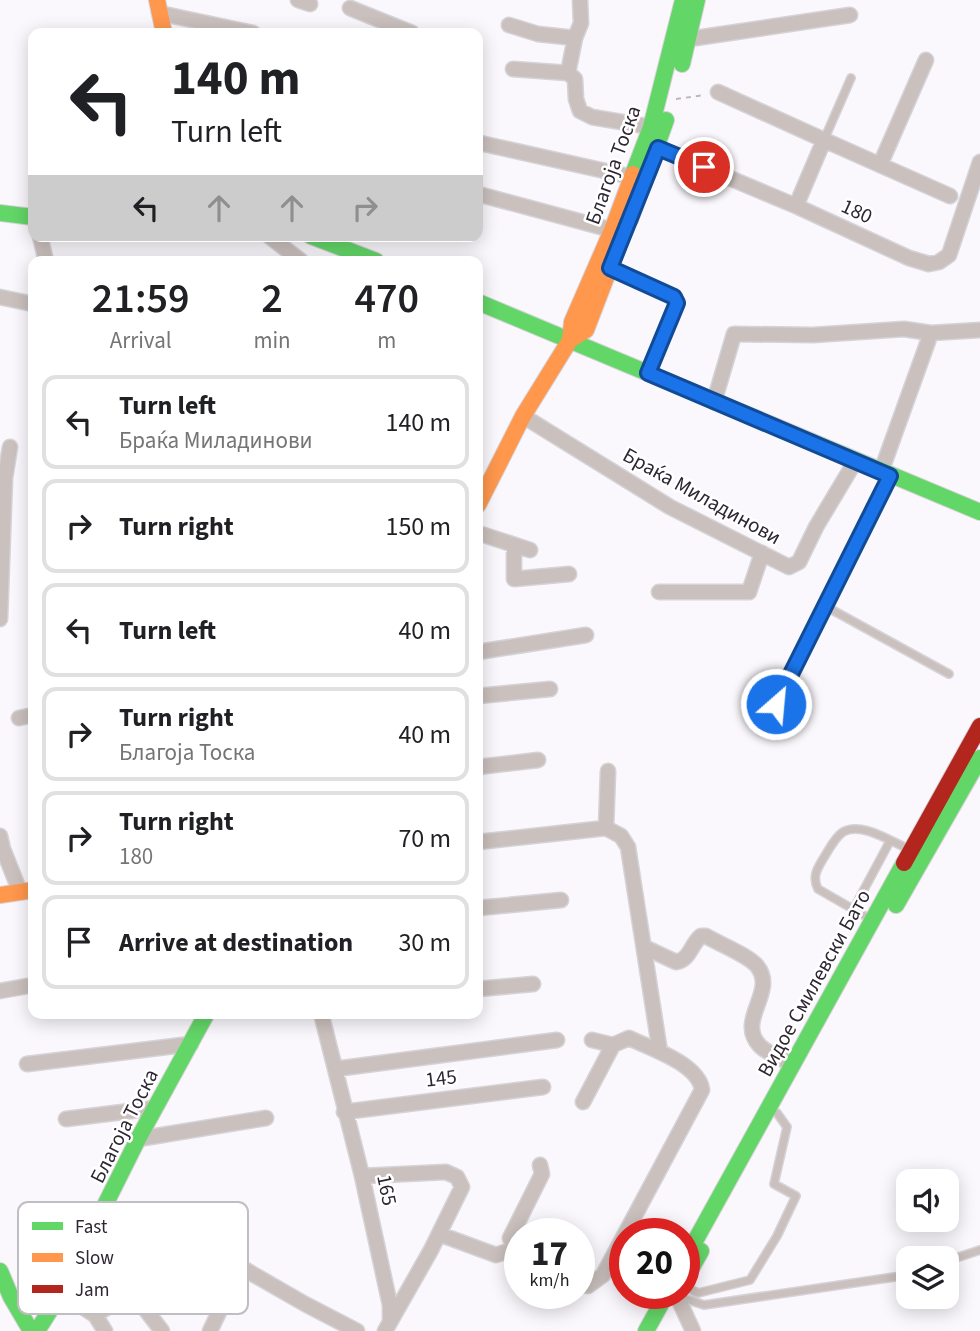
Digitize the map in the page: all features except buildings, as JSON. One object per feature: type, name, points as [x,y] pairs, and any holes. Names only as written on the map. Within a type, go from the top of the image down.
[{"type":"street","points":[[568,73],[581,23],[580,0]]},
{"type":"street","name":"Благоја Тоска","points":[[483,495],[523,416],[570,340],[572,322],[612,230],[651,127],[683,0]]},
{"type":"street","name":"Благоја Тоска","points":[[570,340],[586,330],[658,148],[697,0]]},
{"type":"street","points":[[163,28],[158,7],[235,28]]},
{"type":"street","points":[[350,8],[400,28]]},
{"type":"street","points":[[688,39],[850,15]]},
{"type":"street","points":[[509,25],[538,34],[575,38]]},
{"type":"street","points":[[880,165],[926,60]]},
{"type":"street","points":[[513,69],[568,73],[575,79],[580,111],[592,117],[651,127]]},
{"type":"street","points":[[718,92],[950,196]]},
{"type":"street","points":[[796,206],[824,140]]},
{"type":"street","points":[[483,144],[632,177]]},
{"type":"street","name":"180","points":[[658,148],[796,206],[909,258],[929,264],[939,262],[950,255],[977,181],[980,162]]},
{"type":"street","points":[[483,195],[612,230]]},
{"type":"street","points":[[0,213],[28,216]]},
{"type":"street","points":[[277,242],[295,256]]},
{"type":"street","points":[[338,242],[366,256]]},
{"type":"street","points":[[0,297],[28,303]]},
{"type":"street","points":[[483,304],[980,512]]},
{"type":"street","points":[[714,402],[734,334],[813,335],[904,329],[931,333],[980,330]]},
{"type":"street","points":[[885,474],[931,333]]},
{"type":"street","name":"Браќа Миладинови","points":[[523,416],[670,507],[789,567],[799,562],[816,527],[856,460]]},
{"type":"street","points":[[0,619],[5,478],[9,447]]},
{"type":"street","points":[[483,535],[530,550]]},
{"type":"street","points":[[514,545],[514,579],[569,574]]},
{"type":"street","points":[[659,592],[749,592],[762,553]]},
{"type":"street","points":[[483,651],[586,635]]},
{"type":"street","points":[[483,696],[550,689]]},
{"type":"street","name":"Видое Смилевски Бато","points":[[700,1232],[980,726]]},
{"type":"street","name":"Видое Смилевски Бато","points":[[700,1252],[980,758]]},
{"type":"street","points":[[483,767],[538,760]]},
{"type":"street","points":[[606,828],[608,771]]},
{"type":"street","points":[[483,841],[606,828],[621,836],[628,847],[660,1052]]},
{"type":"street","points":[[0,836],[3,849],[27,891],[0,895]]},
{"type":"street","points":[[483,908],[562,900]]},
{"type":"street","points":[[644,947],[676,962],[686,958],[697,939],[706,936],[755,964],[765,985],[751,1021],[752,1035],[761,1048],[793,1065]]},
{"type":"street","points":[[483,989],[533,984]]},
{"type":"street","points":[[0,991],[28,986]]},
{"type":"street","name":"Благоја Тоска","points":[[108,1202],[138,1139],[204,1019]]},
{"type":"street","name":"165","points":[[322,1019],[362,1176],[390,1305],[387,1326]]},
{"type":"street","points":[[592,1040],[612,1045],[629,1038],[660,1052],[692,1071],[701,1083],[702,1090],[603,1275],[595,1282]]},
{"type":"street","points":[[335,1069],[557,1040]]},
{"type":"street","points":[[27,1064],[191,1044]]},
{"type":"street","points":[[583,1102],[612,1045]]},
{"type":"street","name":"145","points":[[344,1112],[542,1087]]},
{"type":"street","points":[[66,1119],[155,1108]]},
{"type":"street","points":[[138,1139],[266,1118]]},
{"type":"street","points":[[520,1218],[542,1174],[540,1165]]},
{"type":"street","points":[[362,1176],[446,1172],[461,1182],[461,1191],[439,1234],[387,1326]]},
{"type":"street","points":[[439,1234],[496,1255],[504,1253]]},
{"type":"street","points":[[0,1271],[18,1307]]},
{"type":"street","points":[[248,1272],[357,1331]]},
{"type":"street","points":[[646,1331],[663,1309]]},
{"type":"street","points":[[658,1331],[668,1309]]},
{"type":"street","points":[[683,1309],[693,1331]]},
{"type":"street","points":[[22,1314],[34,1331]]},
{"type":"street","name":"Благоја Тоска","points":[[34,1331],[46,1314]]},
{"type":"street","points":[[149,1314],[162,1331]]},
{"type":"street","points":[[210,1331],[218,1314]]},
{"type":"street","points":[[95,1315],[106,1331]]},
{"type":"lane","points":[[824,140],[851,78]]},
{"type":"lane","points":[[610,268],[674,297],[677,303],[648,373]]},
{"type":"lane","points":[[776,704],[825,606],[885,474]]},
{"type":"lane","points":[[825,606],[949,674]]},
{"type":"lane","points":[[873,920],[818,889],[815,883],[816,872],[834,841],[850,830],[863,830],[911,850]]},
{"type":"lane","points":[[853,910],[890,841]]},
{"type":"lane","points":[[700,1292],[750,1280],[777,1236],[796,1196],[774,1184],[788,1127],[777,1113]]},
{"type":"lane","points":[[959,1257],[980,1250]]},
{"type":"lane","points":[[700,1303],[704,1305],[896,1277]]},
{"type":"path","points":[[672,100],[718,92]]},
{"type":"traffic: fast","points":[[633,174],[651,127],[683,0]]},
{"type":"traffic: fast","points":[[682,64],[697,0]]},
{"type":"traffic: fast","points":[[630,220],[666,120]]},
{"type":"traffic: fast","points":[[0,213],[28,216]]},
{"type":"traffic: fast","points":[[327,242],[363,256]]},
{"type":"traffic: fast","points":[[483,304],[980,512]]},
{"type":"traffic: fast","points":[[896,905],[980,758]]},
{"type":"traffic: fast","points":[[700,1232],[904,863]]},
{"type":"traffic: fast","points":[[106,1202],[204,1019]]},
{"type":"traffic: fast","points":[[0,1271],[18,1309]]},
{"type":"traffic: fast","points":[[646,1331],[658,1309]]},
{"type":"traffic: fast","points":[[21,1314],[31,1331]]},
{"type":"traffic: fast","points":[[37,1331],[48,1314]]},
{"type":"traffic: slow","points":[[157,0],[163,28]]},
{"type":"traffic: slow","points":[[483,495],[523,416],[570,340],[572,322],[633,174]]},
{"type":"traffic: slow","points":[[570,340],[586,330],[614,257]]},
{"type":"traffic: slow","points":[[0,895],[28,891]]},
{"type":"traffic: jam","points":[[904,863],[980,726]]},
{"type":"route","points":[[704,167],[658,148],[610,268],[674,297],[677,303],[648,373],[890,476],[776,704]]}]
